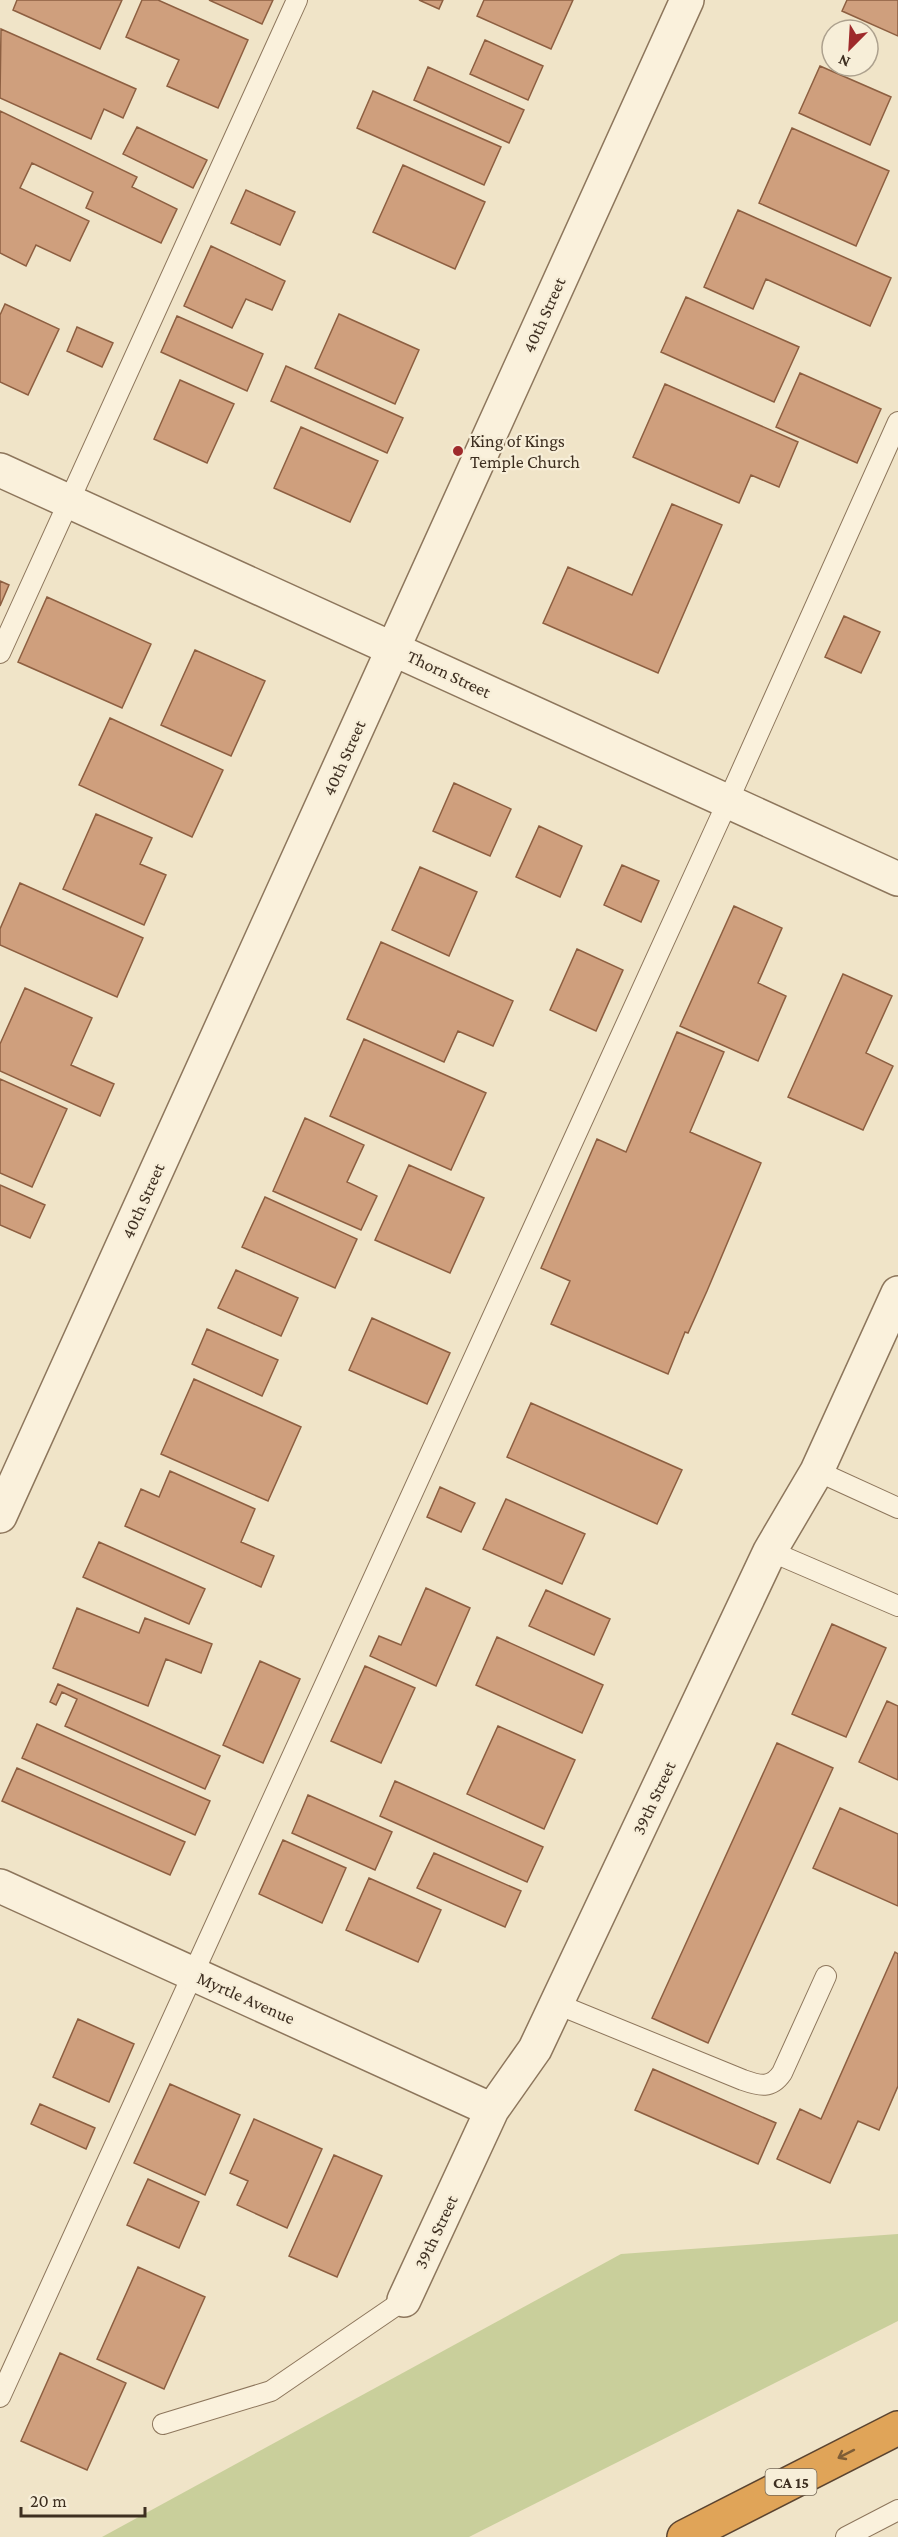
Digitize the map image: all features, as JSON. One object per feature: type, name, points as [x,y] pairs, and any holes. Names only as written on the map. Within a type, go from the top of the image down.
[{"type":"highway","name":"CA 15","points":[[684,2537],[898,2427]]},
{"type":"street","name":"40th Street","points":[[0,1516],[687,0]]},
{"type":"street","name":"Thorn Street","points":[[0,470],[898,879]]},
{"type":"street","name":"39th Street","points":[[404,2300],[492,2110],[535,2049],[770,1551],[817,1471],[898,1293]]},
{"type":"street","name":"Myrtle Avenue","points":[[0,1886],[492,2110]]},
{"type":"lane","points":[[0,653],[297,0]]},
{"type":"lane","points":[[0,2397],[728,801],[898,422]]},
{"type":"lane","points":[[817,1471],[898,1508]]},
{"type":"lane","points":[[770,1551],[898,1606]]},
{"type":"lane","points":[[557,2004],[743,2080],[765,2086],[775,2083],[782,2073],[826,1976]]},
{"type":"lane","points":[[164,2424],[271,2391],[404,2300]]},
{"type":"lane","points":[[846,2537],[898,2510]]},
{"type":"green space","points":[[898,2234],[898,2321],[469,2537],[102,2537],[621,2254]]},
{"type":"building","points":[[17,0],[122,0],[100,49],[13,10]]},
{"type":"building","points":[[142,0],[158,0],[248,40],[218,108],[167,86],[179,60],[126,37]]},
{"type":"building","points":[[209,0],[273,0],[262,24]]},
{"type":"building","points":[[419,0],[443,0],[439,9]]},
{"type":"building","points":[[484,0],[573,0],[551,49],[477,16]]},
{"type":"building","points":[[847,0],[898,0],[898,36],[880,28],[880,18],[858,18],[842,11]]},
{"type":"building","points":[[1,29],[136,89],[123,118],[104,109],[91,139],[0,98]]},
{"type":"building","points":[[485,40],[543,66],[528,100],[470,74]]},
{"type":"building","points":[[820,66],[820,78],[847,78],[891,97],[870,145],[799,113]]},
{"type":"building","points":[[428,67],[524,110],[509,143],[414,100]]},
{"type":"building","points":[[373,91],[501,147],[484,185],[357,128]]},
{"type":"building","points":[[0,111],[137,177],[132,187],[177,209],[161,243],[86,208],[93,192],[32,163],[20,188],[89,221],[70,261],[36,245],[26,266],[0,253]]},
{"type":"building","points":[[137,127],[207,160],[193,188],[123,154]]},
{"type":"building","points":[[792,128],[889,171],[856,246],[759,203]]},
{"type":"building","points":[[403,165],[485,202],[455,269],[373,232]]},
{"type":"building","points":[[246,190],[295,212],[280,245],[231,223]]},
{"type":"building","points":[[738,210],[891,278],[870,326],[766,279],[753,309],[704,287]]},
{"type":"building","points":[[211,246],[285,281],[272,310],[246,299],[232,328],[184,306]]},
{"type":"building","points":[[686,297],[799,347],[774,402],[661,352]]},
{"type":"building","points":[[5,304],[59,329],[28,395],[0,382],[0,315]]},
{"type":"building","points":[[339,314],[419,350],[395,404],[315,368]]},
{"type":"building","points":[[177,316],[263,354],[247,391],[161,352]]},
{"type":"building","points":[[77,327],[113,343],[102,367],[67,351]]},
{"type":"building","points":[[286,366],[403,418],[387,453],[271,401]]},
{"type":"building","points":[[800,373],[881,409],[857,463],[776,427]]},
{"type":"building","points":[[180,380],[234,404],[207,463],[154,439]]},
{"type":"building","points":[[665,384],[798,442],[779,487],[751,475],[739,503],[633,457]]},
{"type":"building","points":[[301,427],[378,461],[350,522],[274,488]]},
{"type":"building","points":[[672,504],[722,525],[658,673],[543,623],[568,567],[632,595]]},
{"type":"building","points":[[0,581],[9,585],[0,606]]},
{"type":"building","points":[[47,597],[151,644],[122,708],[18,662]]},
{"type":"building","points":[[844,616],[880,632],[861,673],[825,657]]},
{"type":"building","points":[[195,650],[265,681],[231,756],[161,725]]},
{"type":"building","points":[[110,718],[223,770],[192,837],[79,785]]},
{"type":"building","points":[[454,783],[511,809],[490,856],[433,831]]},
{"type":"building","points":[[96,814],[152,838],[140,864],[166,875],[144,925],[63,889]]},
{"type":"building","points":[[539,826],[582,846],[560,897],[516,877]]},
{"type":"building","points":[[622,865],[659,881],[641,922],[604,905]]},
{"type":"building","points":[[420,867],[477,892],[449,956],[392,930]]},
{"type":"building","points":[[20,883],[143,938],[117,997],[0,945],[0,929]]},
{"type":"building","points":[[734,906],[782,928],[758,983],[786,996],[758,1061],[680,1026]]},
{"type":"building","points":[[381,942],[513,1001],[493,1046],[458,1031],[444,1062],[347,1019]]},
{"type":"building","points":[[577,949],[623,970],[596,1031],[550,1010]]},
{"type":"building","points":[[843,974],[892,996],[866,1053],[893,1066],[863,1130],[788,1097]]},
{"type":"building","points":[[25,988],[92,1018],[71,1065],[114,1084],[100,1116],[0,1071],[0,1044]]},
{"type":"building","points":[[677,1032],[724,1052],[690,1132],[761,1163],[707,1291],[688,1333],[685,1332],[668,1374],[551,1324],[570,1281],[541,1268],[597,1139],[626,1152]]},
{"type":"building","points":[[364,1039],[486,1093],[451,1170],[330,1116]]},
{"type":"building","points":[[0,1079],[67,1109],[32,1187],[0,1173]]},
{"type":"building","points":[[305,1118],[364,1145],[347,1182],[377,1196],[361,1230],[273,1191]]},
{"type":"building","points":[[409,1165],[484,1198],[450,1273],[375,1240]]},
{"type":"building","points":[[0,1185],[45,1205],[30,1238],[0,1225]]},
{"type":"building","points":[[265,1197],[357,1239],[335,1288],[242,1247]]},
{"type":"building","points":[[236,1270],[298,1298],[281,1336],[218,1308]]},
{"type":"building","points":[[372,1318],[450,1353],[427,1404],[349,1370]]},
{"type":"building","points":[[207,1329],[278,1360],[262,1396],[192,1364]]},
{"type":"building","points":[[194,1379],[301,1427],[268,1501],[161,1454]]},
{"type":"building","points":[[531,1403],[682,1470],[657,1524],[507,1457]]},
{"type":"building","points":[[170,1471],[255,1509],[241,1542],[274,1556],[261,1587],[125,1526],[141,1489],[159,1497]]},
{"type":"building","points":[[440,1487],[475,1503],[461,1532],[427,1517]]},
{"type":"building","points":[[506,1499],[585,1534],[562,1584],[483,1549]]},
{"type":"building","points":[[99,1542],[205,1589],[189,1624],[83,1577]]},
{"type":"building","points":[[426,1588],[470,1608],[436,1686],[370,1656],[379,1636],[401,1645]]},
{"type":"building","points":[[546,1590],[610,1619],[594,1655],[529,1626]]},
{"type":"building","points":[[77,1608],[139,1633],[145,1618],[212,1644],[201,1673],[166,1659],[148,1706],[53,1668]]},
{"type":"building","points":[[832,1624],[886,1648],[846,1737],[792,1714]]},
{"type":"building","points":[[497,1637],[603,1685],[582,1733],[476,1685]]},
{"type":"building","points":[[260,1661],[300,1679],[263,1763],[223,1745]]},
{"type":"building","points":[[365,1666],[415,1688],[381,1763],[331,1741]]},
{"type":"building","points":[[58,1684],[220,1756],[205,1789],[65,1726],[77,1699],[62,1692],[56,1705],[50,1702]]},
{"type":"building","points":[[887,1701],[898,1706],[898,1780],[859,1762]]},
{"type":"building","points":[[37,1724],[210,1801],[195,1835],[22,1758]]},
{"type":"building","points":[[498,1726],[575,1760],[544,1829],[467,1794]]},
{"type":"building","points":[[777,1743],[833,1768],[708,2043],[652,2018]]},
{"type":"building","points":[[17,1768],[185,1842],[170,1875],[2,1801]]},
{"type":"building","points":[[395,1781],[543,1847],[527,1882],[380,1816]]},
{"type":"building","points":[[308,1795],[392,1832],[375,1870],[292,1833]]},
{"type":"building","points":[[840,1808],[898,1834],[898,1906],[813,1868]]},
{"type":"building","points":[[283,1840],[346,1868],[322,1923],[259,1894]]},
{"type":"building","points":[[434,1853],[521,1891],[505,1927],[417,1888]]},
{"type":"building","points":[[369,1878],[441,1910],[418,1962],[346,1930]]},
{"type":"building","points":[[895,1952],[898,1954],[898,2086],[879,2130],[858,2121],[830,2183],[777,2159],[800,2109],[821,2119]]},
{"type":"building","points":[[78,2019],[134,2044],[109,2102],[53,2077]]},
{"type":"building","points":[[653,2069],[776,2123],[758,2164],[635,2110]]},
{"type":"building","points":[[170,2084],[240,2115],[205,2195],[134,2163]]},
{"type":"building","points":[[40,2104],[95,2128],[86,2149],[31,2124]]},
{"type":"building","points":[[254,2119],[322,2149],[287,2228],[237,2205],[248,2181],[230,2173]]},
{"type":"building","points":[[334,2155],[382,2176],[337,2277],[289,2256]]},
{"type":"building","points":[[148,2179],[199,2202],[179,2248],[127,2225]]},
{"type":"building","points":[[138,2267],[205,2297],[164,2389],[97,2359]]},
{"type":"building","points":[[60,2353],[126,2383],[87,2470],[21,2441]]},
{"type":"place","name":"King of Kings Temple Church","points":[[458,451]]}]
